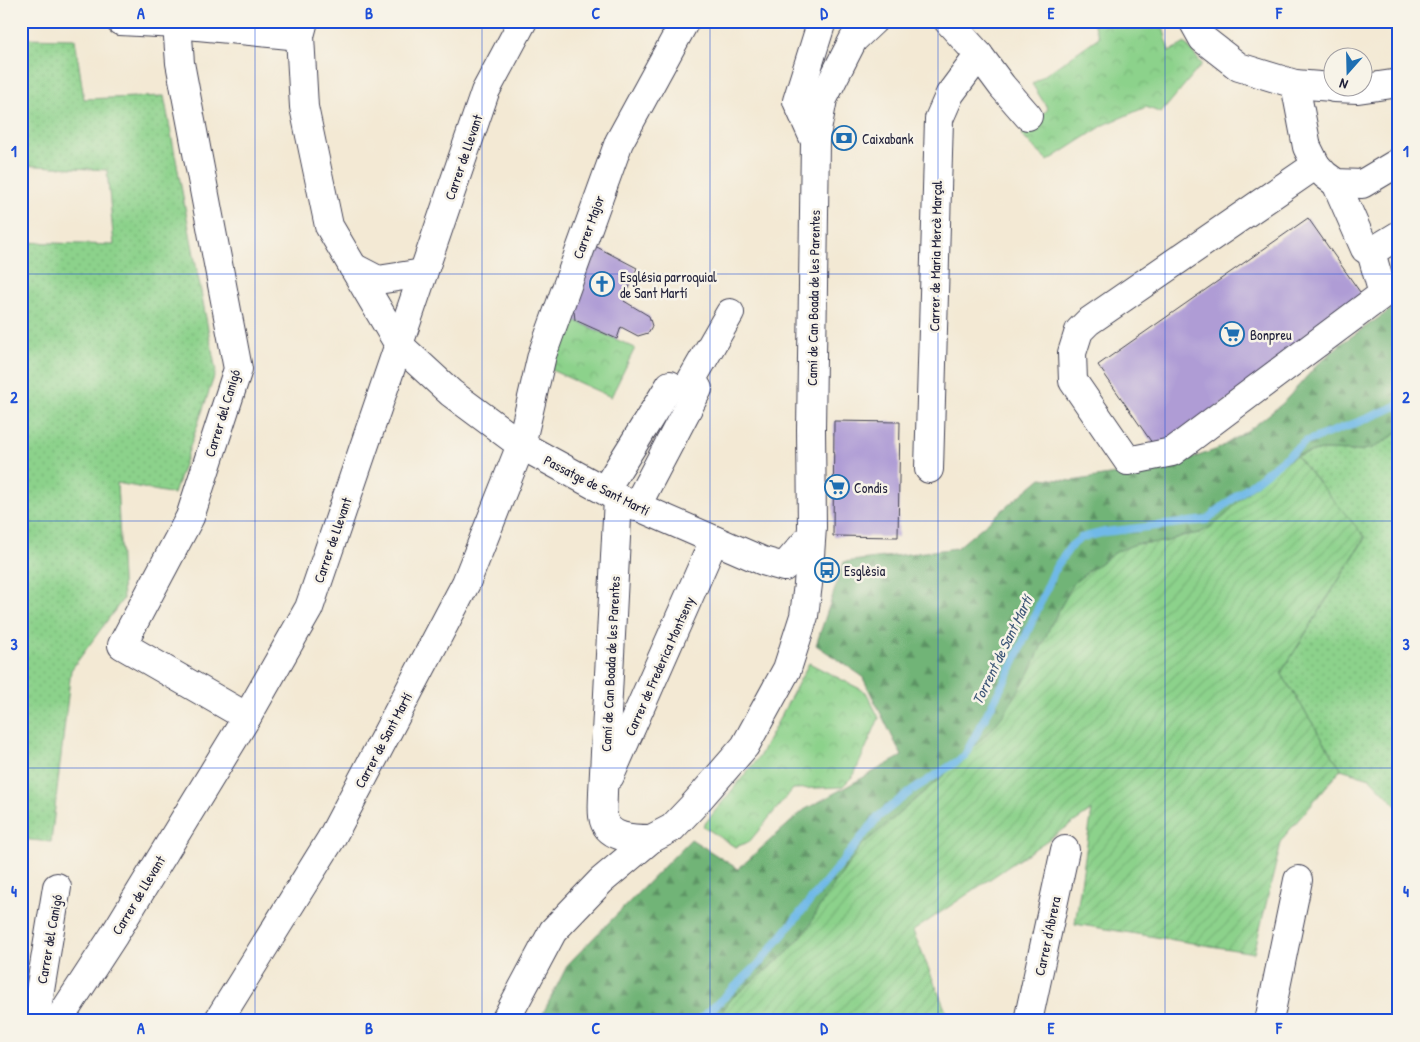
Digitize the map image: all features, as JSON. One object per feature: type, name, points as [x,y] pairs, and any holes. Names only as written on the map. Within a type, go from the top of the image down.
[{"type":"street","points":[[120,21],[302,29]]},
{"type":"street","name":"Carrer de Llevant","points":[[58,1021],[114,935],[247,717],[308,608],[485,92],[523,21]]},
{"type":"street","name":"Carrer Major","points":[[521,445],[542,355],[618,142],[685,21]]},
{"type":"street","name":"Camí de Can Boada de les Parentes","points":[[506,1021],[553,931],[601,881],[651,839],[672,828],[745,746],[787,669],[804,616],[808,584],[810,537],[815,141],[797,101],[822,21]]},
{"type":"street","points":[[815,141],[823,99],[853,40],[874,21]]},
{"type":"street","points":[[948,21],[979,55],[1028,116]]},
{"type":"street","points":[[1193,21],[1203,39],[1240,67],[1295,84],[1322,86]]},
{"type":"street","name":"Carrer del Canigó","points":[[177,24],[180,63],[238,369],[190,517],[122,645],[247,717]]},
{"type":"street","name":"Passatge de Sant Martí","points":[[302,29],[304,106],[329,226],[399,344],[451,393],[521,445],[619,498],[763,561],[784,567]]},
{"type":"street","name":"Carrer de Maria Mercè Marçal","points":[[929,469],[938,119],[950,94],[979,55]]},
{"type":"street","points":[[1372,87],[1399,83]]},
{"type":"street","points":[[1295,84],[1307,148],[1316,165],[1336,183],[1365,250],[1371,252],[1399,235]]},
{"type":"street","points":[[1336,183],[1362,184],[1399,162]]},
{"type":"street","points":[[1316,165],[1088,322],[1079,332],[1072,353],[1073,380],[1128,461],[1172,452],[1383,294],[1371,252]]},
{"type":"street","points":[[353,267],[378,280],[423,273]]},
{"type":"street","points":[[619,498],[698,388],[692,379],[730,314]]},
{"type":"street","points":[[619,498],[670,385]]},
{"type":"street","name":"Carrer de Sant Martí","points":[[218,1021],[331,839],[457,601],[521,445]]},
{"type":"street","name":"Camí de Can Boada de les Parentes","points":[[601,881],[608,828],[603,818],[603,792],[619,498]]},
{"type":"street","points":[[808,584],[784,567],[810,537]]},
{"type":"street","name":"Carrer de Frederica Montseny","points":[[603,792],[714,540]]},
{"type":"street","points":[[608,828],[626,838],[651,839]]},
{"type":"street","name":"Carrer d'Abrera","points":[[1028,1021],[1066,850]]},
{"type":"street","points":[[1269,1021],[1298,880]]},
{"type":"street","name":"Carrer del Canigó","points":[[35,1021],[58,887]]},
{"type":"green space","points":[[1092,21],[1162,21],[1169,52],[1185,43],[1202,64],[1161,113],[1146,107],[1104,125],[1048,161],[1021,135],[1048,109],[1032,84],[1099,37]]},
{"type":"green space","points":[[21,38],[75,39],[84,99],[164,96],[216,371],[174,494],[117,483],[123,599],[71,670],[51,842],[21,839],[21,242],[114,245],[107,170],[21,165]]},
{"type":"green space","points":[[1399,304],[1399,432],[1373,448],[1357,451],[1322,450],[1296,456],[1250,490],[1214,525],[1200,533],[1165,542],[1136,544],[1118,551],[1074,583],[1051,625],[1030,672],[993,728],[952,768],[860,847],[799,939],[787,953],[732,998],[716,1021],[539,1021],[568,964],[691,839],[738,869],[804,810],[902,756],[862,676],[816,645],[844,562],[957,548],[1041,478],[1072,481],[1115,474],[1187,460],[1218,449],[1253,427],[1282,404],[1318,364],[1342,343]]},
{"type":"green space","points":[[570,318],[635,348],[611,397],[551,370]]},
{"type":"green space","points":[[1399,432],[1399,808],[1370,778],[1341,769],[1281,673],[1365,538],[1296,456],[1322,450],[1357,451],[1373,448]]},
{"type":"green space","points":[[1296,456],[1365,537],[1281,673],[1341,769],[1282,839],[1254,953],[1075,924],[1092,810],[913,931],[950,1021],[716,1021],[732,998],[787,953],[799,939],[860,847],[952,768],[993,728],[1030,672],[1051,625],[1074,583],[1118,551],[1136,544],[1165,542],[1200,533],[1214,525],[1278,466]]},
{"type":"green space","points":[[809,663],[866,692],[879,718],[854,775],[842,787],[793,789],[749,842],[735,847],[703,826],[759,757]]},
{"type":"building","name":"Bonpreu","points":[[1308,218],[1367,302],[1157,450],[1098,365]]},
{"type":"building","name":"Església parroquial de Sant Martí","points":[[595,246],[637,268],[624,301],[649,316],[652,326],[648,333],[638,336],[621,327],[617,339],[575,320],[574,311],[563,305]]},
{"type":"building","points":[[834,421],[900,422],[898,537],[833,536]]},
{"type":"waterway","name":"Torrent de Sant Martí","points":[[699,1021],[758,965],[879,816],[911,791],[964,757],[1013,665],[1056,567],[1071,546],[1081,538],[1105,532],[1206,520],[1305,442],[1399,405]]},
{"type":"place","name":"Caixabank","points":[[844,138]]},
{"type":"place","name":"Església parroquial de Sant Martí","points":[[602,284]]},
{"type":"place","name":"Bonpreu","points":[[1232,334]]},
{"type":"place","name":"Condis","points":[[837,487]]},
{"type":"place","name":"Esglèsia","points":[[827,570]]}]
